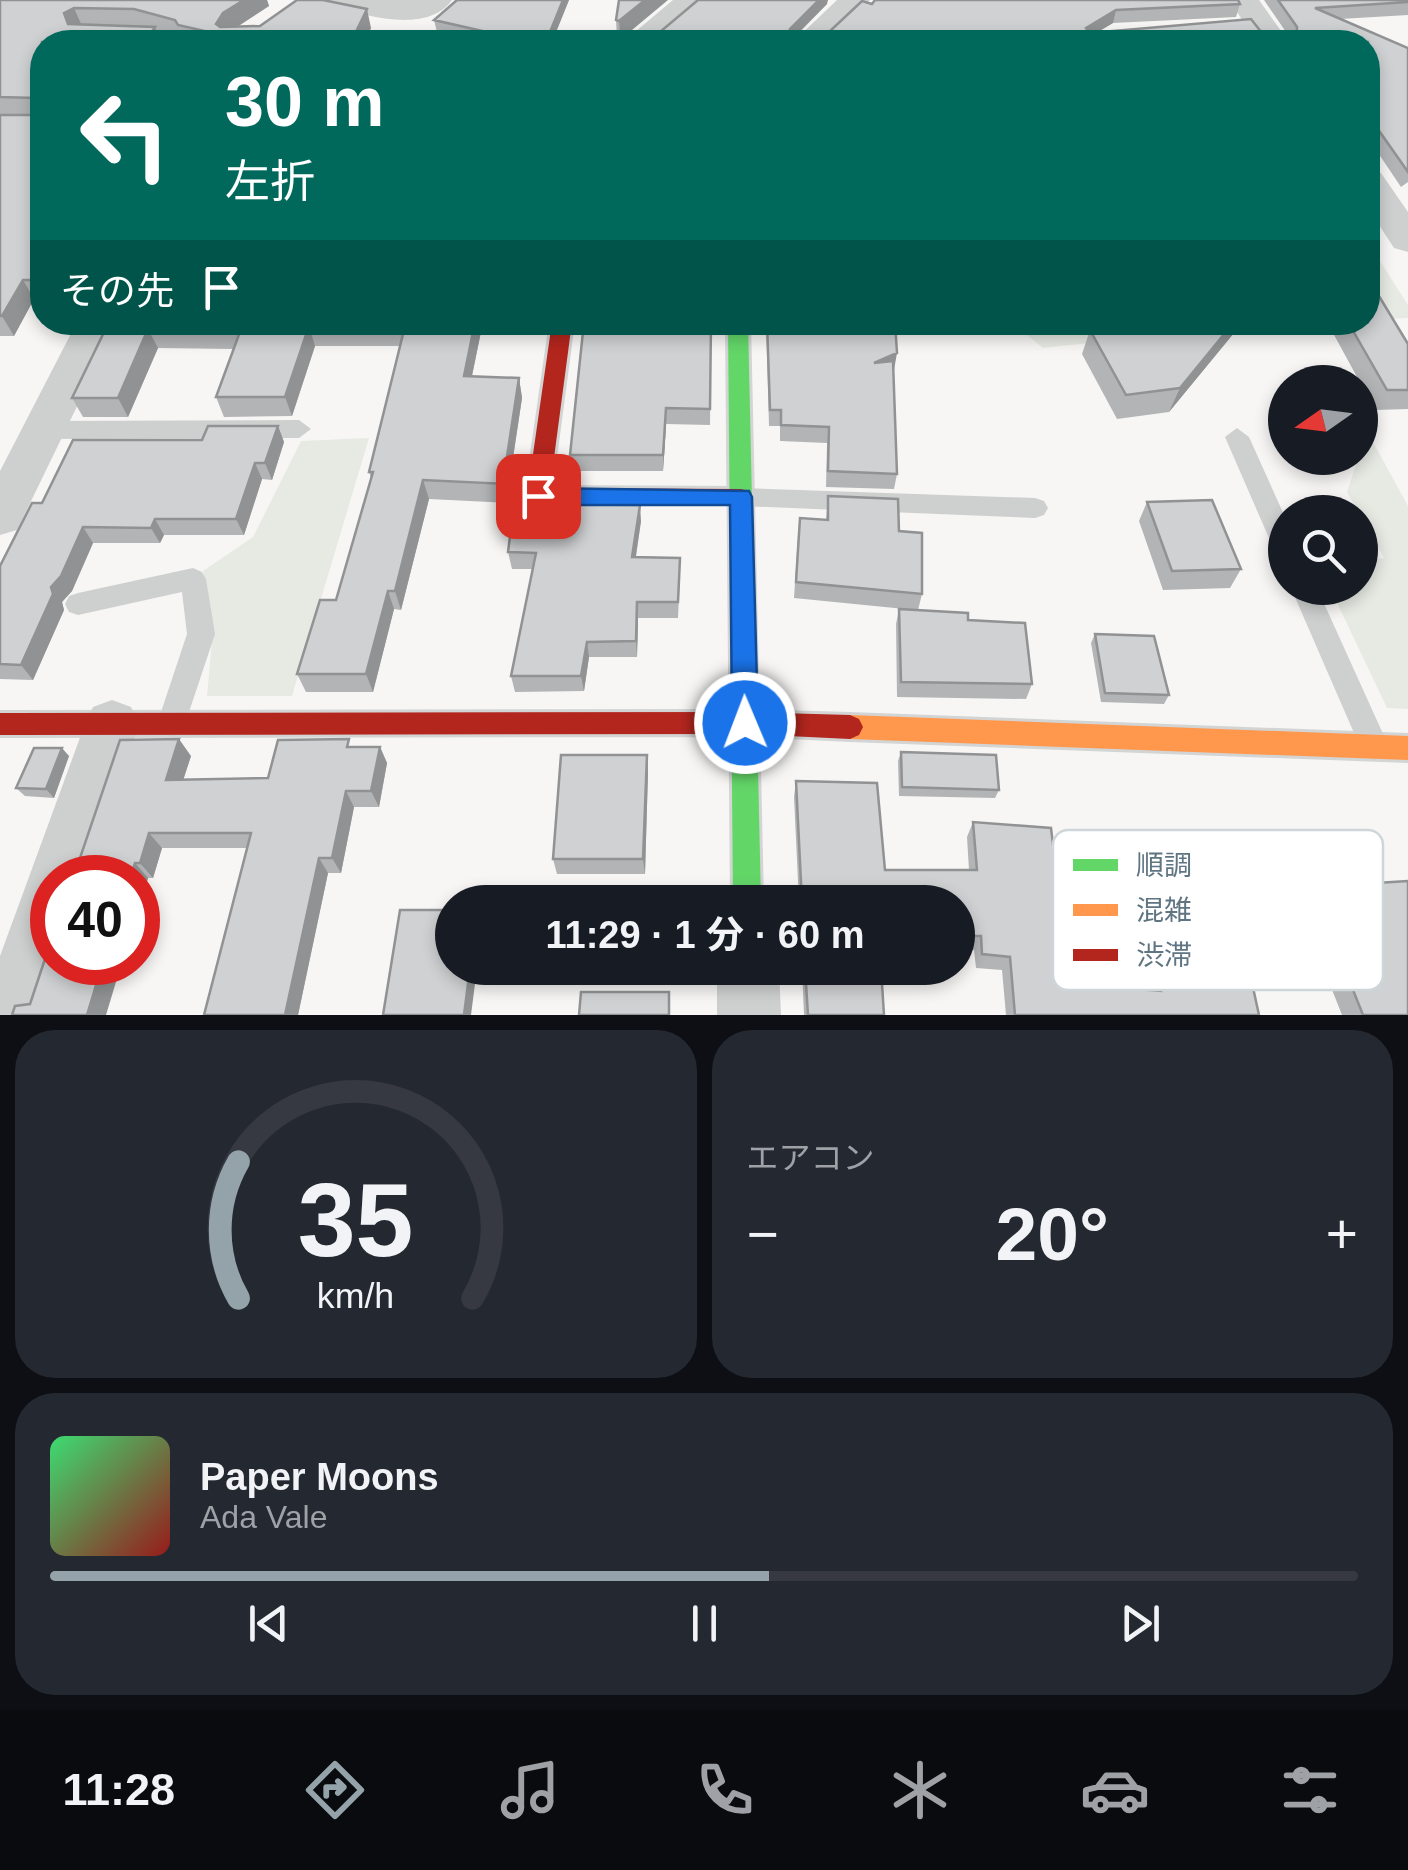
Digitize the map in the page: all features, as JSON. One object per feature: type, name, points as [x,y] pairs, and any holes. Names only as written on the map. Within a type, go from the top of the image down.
[{"type":"street","points":[[341,0],[403,11],[428,7],[437,0]]},
{"type":"street","points":[[654,30],[692,0]]},
{"type":"street","points":[[822,30],[855,0]]},
{"type":"street","points":[[1380,199],[1408,240]]},
{"type":"street","points":[[0,517],[92,335]]},
{"type":"street","points":[[560,335],[538,496],[741,497]]},
{"type":"street","points":[[738,335],[747,885]]},
{"type":"street","points":[[0,724],[745,723],[1408,748]]},
{"type":"street","points":[[67,855],[112,724]]},
{"type":"street","points":[[11,1015],[30,960]]},
{"type":"street","points":[[748,985],[749,1015]]},
{"type":"lane","points":[[44,430],[299,429]]},
{"type":"lane","points":[[1237,437],[1268,507]]},
{"type":"lane","points":[[741,497],[1036,508]]},
{"type":"lane","points":[[78,604],[192,579],[201,634],[172,724]]},
{"type":"lane","points":[[1311,605],[1374,747]]},
{"type":"shaded area","points":[[1380,261],[1408,305],[1408,318],[1380,319]]},
{"type":"shaded area","points":[[1027,335],[1164,335],[1043,348]]},
{"type":"shaded area","points":[[369,438],[292,696],[207,696],[213,629],[203,571],[253,537],[301,441]]},
{"type":"shaded area","points":[[1378,451],[1408,506],[1408,709],[1387,708],[1338,605],[1378,605],[1378,558],[1384,558],[1378,547],[1378,495],[1347,492],[1353,475],[1378,475]]},
{"type":"building","points":[[0,0],[244,0],[223,13],[216,24],[220,27],[260,26],[297,0],[323,0],[367,9],[357,30],[200,30],[134,9],[74,8],[64,13],[68,24],[155,27],[30,30],[30,98],[0,97]]},
{"type":"building","points":[[457,0],[563,0],[551,30],[478,30],[434,20]]},
{"type":"building","points":[[619,0],[645,0],[619,21]]},
{"type":"building","points":[[698,0],[819,0],[791,30],[662,30]]},
{"type":"building","points":[[875,0],[1238,0],[1240,4],[1116,10],[1086,28],[831,30],[862,1],[872,4]]},
{"type":"building","points":[[1278,0],[1408,0],[1408,2],[1315,8],[1366,30],[1297,30]]},
{"type":"building","points":[[1251,19],[1260,30],[1124,30]]},
{"type":"building","points":[[1380,36],[1408,48],[1408,172],[1380,132]]},
{"type":"building","points":[[0,115],[30,115],[30,280],[23,280],[2,316],[0,316]]},
{"type":"building","points":[[1380,298],[1408,344],[1408,390],[1387,390],[1378,374],[1378,365],[1373,365],[1355,335],[1380,335]]},
{"type":"building","points":[[103,335],[145,335],[118,398],[72,398]]},
{"type":"building","points":[[239,335],[306,335],[285,397],[216,397]]},
{"type":"building","points":[[403,335],[472,335],[464,376],[519,378],[504,476],[507,484],[423,480],[395,591],[388,591],[366,674],[297,674],[320,600],[336,600],[373,472],[369,472]]},
{"type":"building","points":[[583,335],[711,335],[710,409],[666,408],[663,455],[570,455]]},
{"type":"building","points":[[767,335],[896,335],[897,353],[874,363],[893,361],[897,474],[828,471],[829,427],[781,425],[781,410],[770,410]]},
{"type":"building","points":[[1093,335],[1223,335],[1180,388],[1126,395]]},
{"type":"building","points":[[208,426],[278,426],[265,463],[255,463],[236,519],[155,519],[151,528],[83,527],[61,576],[51,587],[53,594],[21,665],[0,664],[0,566],[32,503],[42,503],[73,440],[202,440]]},
{"type":"building","points":[[828,496],[898,499],[899,531],[922,533],[922,594],[796,582],[800,518],[828,520]]},
{"type":"building","points":[[515,498],[535,504],[640,505],[632,557],[680,558],[678,602],[637,602],[636,641],[587,642],[581,676],[511,676],[536,553],[508,552]]},
{"type":"building","points":[[1212,500],[1241,569],[1172,571],[1147,502]]},
{"type":"building","points":[[899,609],[968,613],[968,620],[1025,623],[1032,684],[901,682]]},
{"type":"building","points":[[1095,634],[1154,636],[1169,695],[1105,693]]},
{"type":"building","points":[[179,739],[166,780],[268,778],[278,740],[349,739],[347,747],[380,747],[371,791],[346,791],[332,858],[319,858],[285,1015],[204,1015],[251,833],[149,833],[142,855],[81,855],[120,740]]},
{"type":"building","points":[[34,748],[62,748],[46,789],[16,788]]},
{"type":"building","points":[[901,752],[996,755],[999,790],[902,787]]},
{"type":"building","points":[[561,755],[647,755],[643,859],[553,859]]},
{"type":"building","points":[[796,781],[877,783],[885,870],[977,870],[973,822],[1051,828],[1053,990],[1254,990],[1259,1015],[1015,1015],[1010,957],[982,954],[981,936],[975,936],[975,885],[801,885]]},
{"type":"building","points":[[1408,881],[1408,1015],[1363,1015],[1353,990],[1383,990],[1383,883]]},
{"type":"building","points":[[400,910],[435,910],[435,985],[468,985],[464,1015],[383,1015]]},
{"type":"building","points":[[36,985],[96,985],[87,1015],[12,1015],[15,1006],[30,1004]]},
{"type":"building","points":[[806,985],[882,985],[884,1015],[808,1015]]},
{"type":"building","points":[[581,992],[669,992],[669,1015],[579,1015]]},
{"type":"traffic: fast","points":[[738,335],[747,885]]},
{"type":"traffic: slow","points":[[850,727],[1408,748]]},
{"type":"traffic: jam","points":[[560,335],[538,496],[741,497]]},
{"type":"traffic: jam","points":[[0,724],[745,723],[850,727]]},
{"type":"route","points":[[538,496],[741,497],[745,723]]}]
